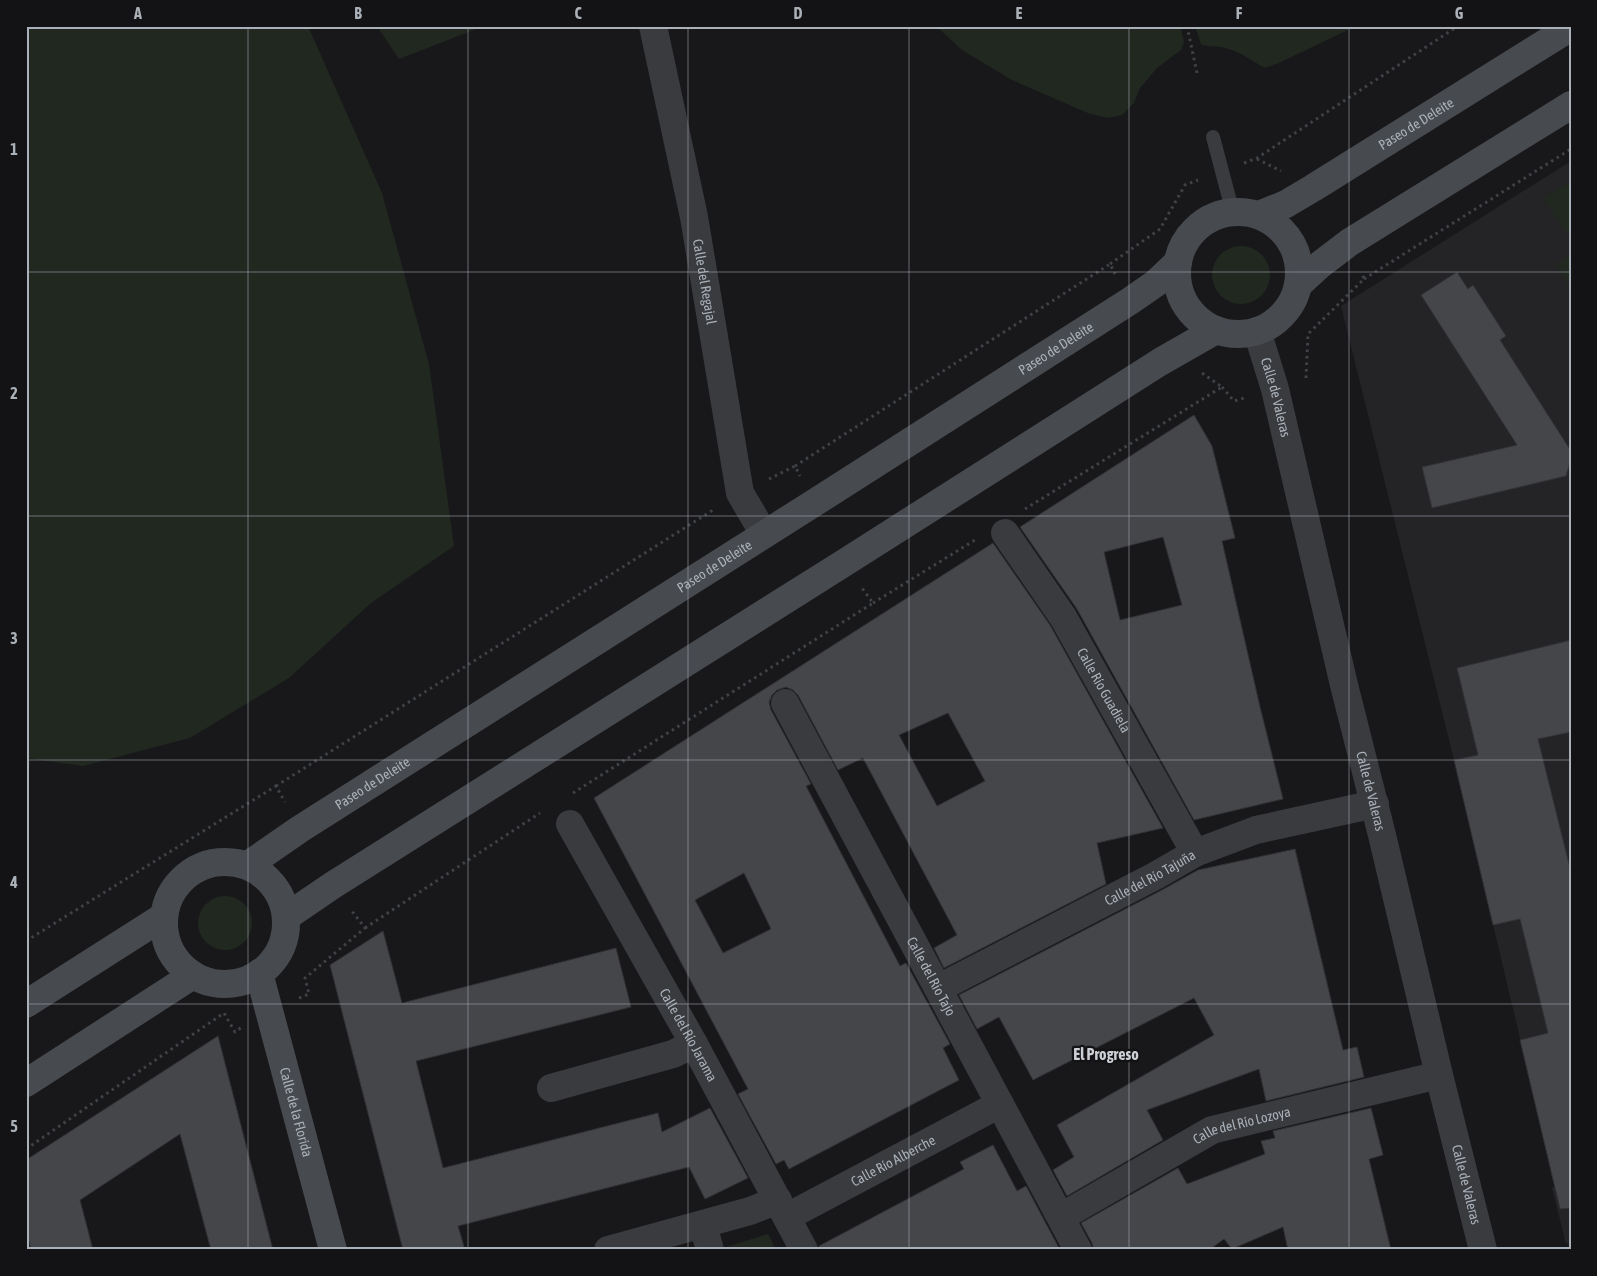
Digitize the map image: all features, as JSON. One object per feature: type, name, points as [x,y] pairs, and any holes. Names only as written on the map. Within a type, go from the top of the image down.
[{"type":"main road","name":"Paseo de Deleite","points":[[1246,214],[1286,204],[1571,27]]},
{"type":"main road","points":[[1298,285],[1320,264],[1350,242],[1571,105]]},
{"type":"main road","points":[[1246,214],[1278,226],[1292,243],[1299,263],[1298,285],[1291,305],[1276,321],[1257,332],[1236,335],[1216,330],[1198,320],[1185,303],[1178,284],[1178,262],[1185,244],[1197,228],[1214,218],[1246,214]]},
{"type":"main road","name":"Paseo de Deleite","points":[[248,865],[300,829],[1130,301],[1156,284],[1178,262]]},
{"type":"main road","points":[[286,917],[333,885],[1160,362],[1216,330]]},
{"type":"main road","points":[[228,861],[248,865],[263,874],[274,886],[282,900],[286,917],[286,933],[281,949],[272,963],[244,981],[226,984],[209,982],[193,975],[178,963],[168,946],[162,918],[174,888],[188,873],[207,864],[228,861]]},
{"type":"main road","points":[[26,1004],[162,918]]},
{"type":"main road","name":"Calle de la Florida","points":[[259,973],[333,1250]]},
{"type":"main road","points":[[26,1084],[193,975]]},
{"type":"street","name":"Calle del Regajal","points":[[653,26],[694,217],[740,493],[764,534]]},
{"type":"street","name":"Calle de Valeras","points":[[1257,332],[1276,389],[1344,685],[1375,804],[1439,1075],[1483,1250]]},
{"type":"street","name":"Calle Río Guadiela","points":[[1012,523],[1195,853]]},
{"type":"street","name":"Calle del Río Tajo","points":[[785,703],[1078,1250]]},
{"type":"street","name":"Calle del Río Tajuña","points":[[939,988],[1155,876],[1195,853],[1256,830],[1375,804]]},
{"type":"street","name":"Calle del Río Jarama","points":[[570,824],[694,1044],[804,1250]]},
{"type":"street","points":[[551,1088],[674,1054],[694,1044]]},
{"type":"street","name":"Calle del Río Lozoya","points":[[1061,1217],[1212,1130],[1439,1075]]},
{"type":"street","name":"Calle Río Alberche","points":[[608,1250],[706,1237],[750,1211],[782,1208],[1000,1104]]},
{"type":"lane","points":[[1213,137],[1223,170],[1246,214]]},
{"type":"path","points":[[1187,26],[1197,73]]},
{"type":"path","points":[[26,941],[276,786],[740,493],[795,466],[1110,264],[1160,228],[1185,185],[1257,158],[1458,26]]},
{"type":"path","points":[[1160,362],[1170,380],[1202,373],[1222,388],[1234,401],[1306,380],[1308,334],[1364,279],[1571,148]]},
{"type":"path","points":[[1350,242],[1364,279]]},
{"type":"path","points":[[1110,264],[1130,301]]},
{"type":"path","points":[[1012,523],[1222,388]]},
{"type":"path","points":[[795,466],[814,503]]},
{"type":"path","points":[[568,796],[975,540]]},
{"type":"path","points":[[844,563],[873,603]]},
{"type":"path","points":[[276,786],[300,829]]},
{"type":"path","points":[[26,1150],[224,1013],[235,1032],[269,1011],[309,994],[305,978],[365,928],[543,812]]},
{"type":"path","points":[[333,885],[365,928]]},
{"type":"shaded area","points":[[26,26],[308,26],[382,193],[429,364],[454,546],[371,603],[289,678],[190,738],[83,766],[26,758]]},
{"type":"shaded area","points":[[377,26],[484,26],[399,59]]},
{"type":"shaded area","points":[[936,26],[1180,26],[1184,42],[1181,50],[1157,68],[1140,88],[1134,103],[1122,115],[1108,118],[1090,114],[1012,80],[962,50]]},
{"type":"shaded area","points":[[1195,26],[1356,26],[1265,68],[1230,49],[1201,44]]},
{"type":"shaded area","points":[[1571,161],[1570,1250],[1568,1243],[1566,1244],[1552,1188],[1555,1186],[1454,760],[1341,306]]},
{"type":"shaded area","points":[[1571,181],[1571,241],[1543,198]]},
{"type":"shaded area","points":[[1235,246],[1247,246],[1262,254],[1270,269],[1270,281],[1262,296],[1247,304],[1235,304],[1220,296],[1212,281],[1212,269],[1220,254]]},
{"type":"shaded area","points":[[1571,254],[1571,290],[1555,264]]},
{"type":"shaded area","points":[[220,896],[230,896],[240,900],[248,908],[252,923],[248,938],[240,946],[230,950],[220,950],[210,946],[202,938],[198,928],[198,918],[202,908],[210,900]]},
{"type":"shaded area","points":[[768,1234],[776,1250],[727,1250],[726,1247]]},
{"type":"building","points":[[1457,272],[1468,289],[1473,285],[1506,336],[1500,340],[1571,451],[1571,459],[1566,476],[1432,508],[1422,467],[1517,445],[1421,295]]},
{"type":"building","points":[[1194,415],[1212,446],[1235,538],[1222,541],[1283,799],[1194,820],[1077,609],[1020,527]],"holes":[[[1163,537],[1182,605],[1120,620],[1104,552]]]},
{"type":"building","points":[[993,543],[1050,625],[1163,828],[1097,843],[1106,884],[944,968],[934,948],[957,935],[863,758],[838,770],[798,695],[786,687],[777,690],[769,702],[771,710],[811,784],[806,786],[900,966],[906,963],[950,1044],[943,1048],[959,1080],[789,1169],[784,1160],[776,1164],[738,1094],[748,1089],[594,798]],"holes":[[[948,713],[985,781],[937,806],[899,735]],[[744,873],[771,929],[723,953],[695,900]]]},
{"type":"building","points":[[1571,640],[1571,732],[1538,739],[1571,872],[1571,1208],[1560,1209],[1520,1040],[1548,1033],[1520,919],[1493,925],[1454,760],[1478,755],[1457,668]]},
{"type":"building","points":[[1295,849],[1343,1050],[1357,1047],[1364,1077],[1266,1101],[1259,1069],[1147,1110],[1163,1140],[1067,1196],[1053,1170],[1074,1157],[1057,1125],[1214,1035],[1194,998],[1033,1080],[999,1017],[977,1029],[959,995],[1198,870]]},
{"type":"building","points":[[383,931],[402,1003],[616,948],[631,1007],[416,1061],[443,1168],[658,1113],[662,1132],[710,1108],[748,1178],[705,1199],[689,1167],[458,1226],[465,1250],[403,1250],[330,965]]},
{"type":"building","points":[[218,1036],[273,1250],[211,1250],[180,1134],[80,1200],[93,1250],[31,1250],[26,1229],[26,1160]]},
{"type":"building","points":[[1371,1108],[1383,1155],[1369,1159],[1391,1250],[1288,1250],[1283,1227],[1232,1249],[1224,1239],[1209,1250],[1094,1250],[1081,1223],[1178,1168],[1187,1184],[1265,1154],[1261,1141],[1275,1138],[1273,1131]]},
{"type":"building","points":[[993,1145],[1017,1191],[1026,1186],[1060,1250],[820,1250],[819,1246],[964,1169],[960,1162]]},
{"type":"district","name":"El Progreso","points":[[1106,1054]]}]
